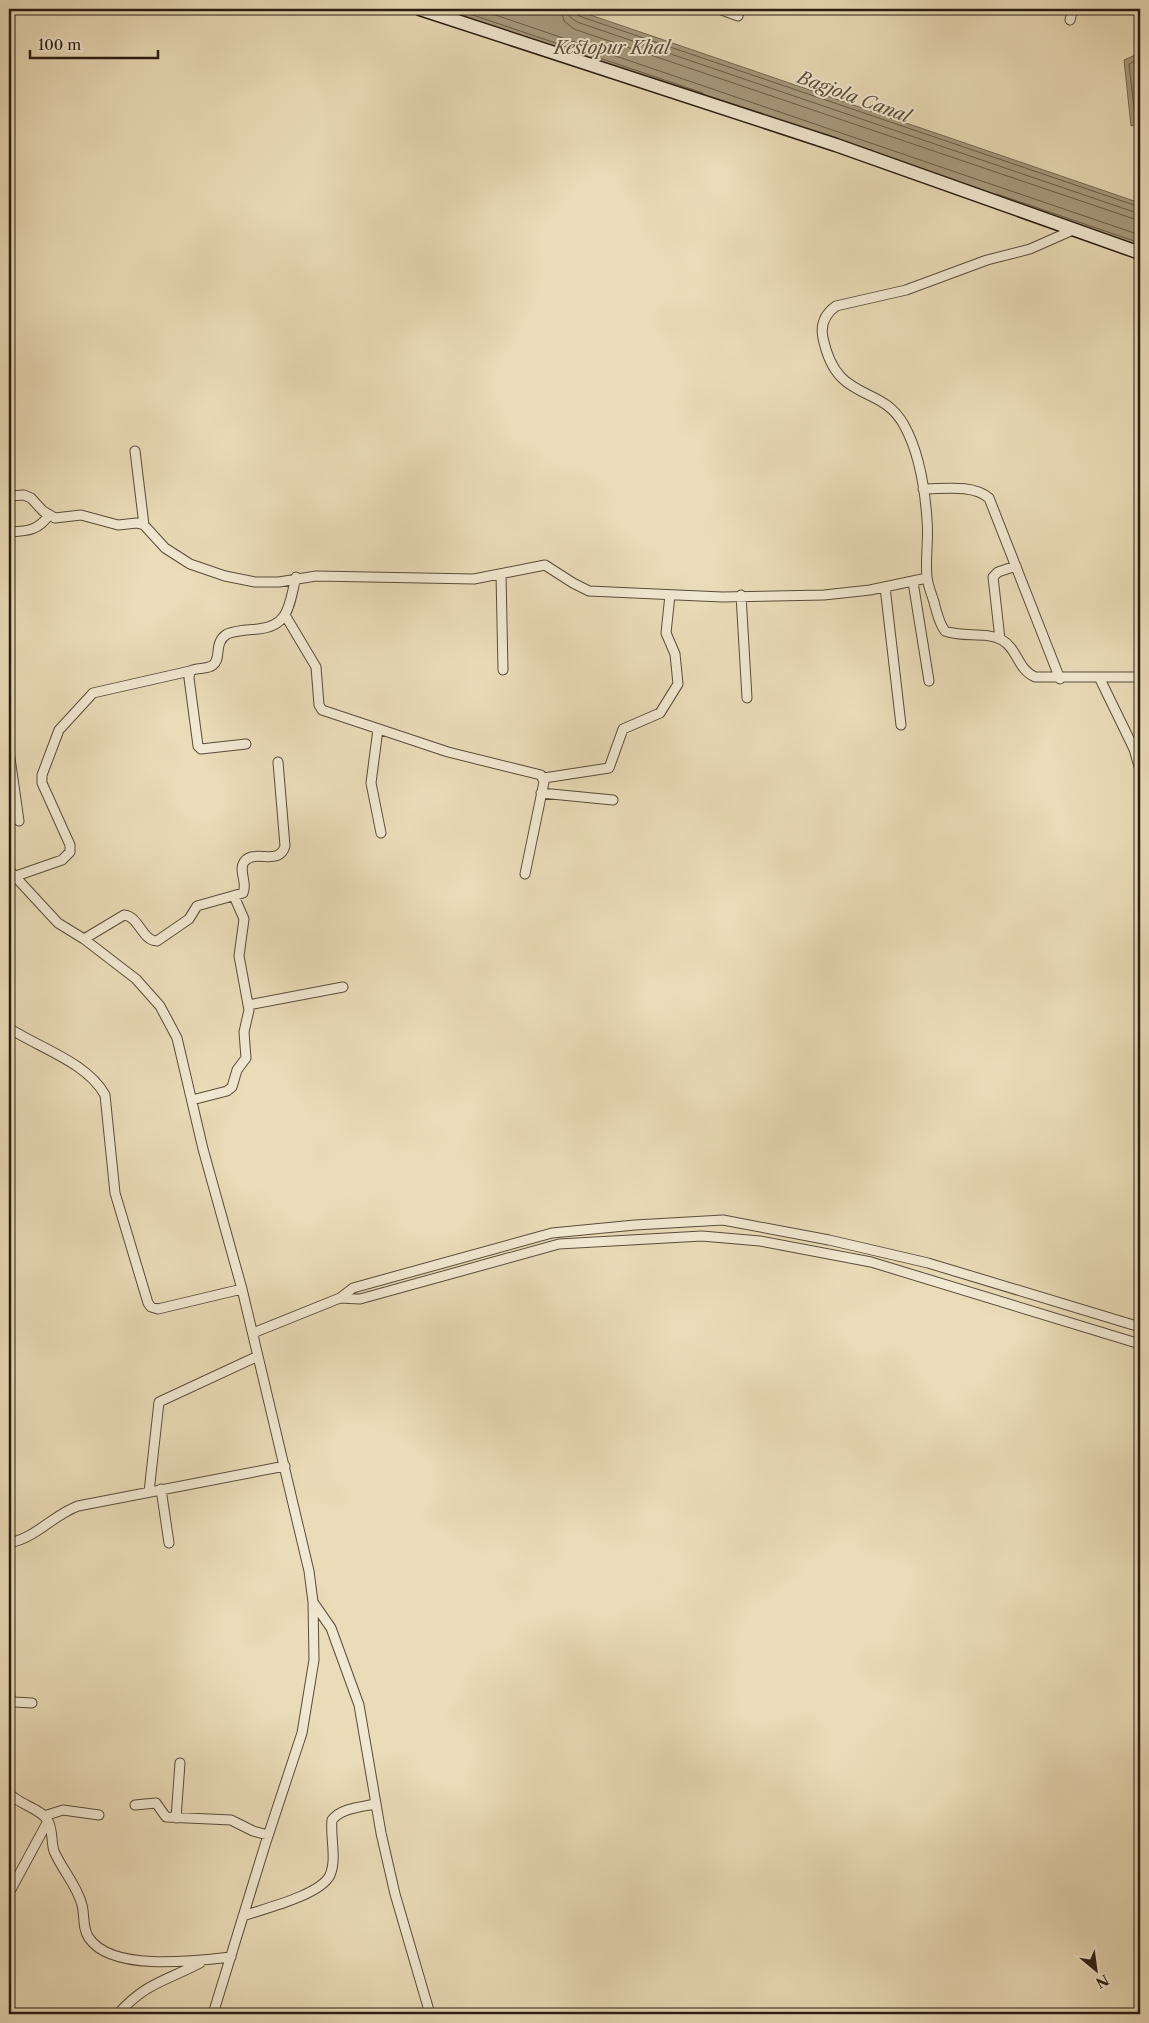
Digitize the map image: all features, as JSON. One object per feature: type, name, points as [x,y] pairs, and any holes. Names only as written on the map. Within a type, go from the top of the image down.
[{"type":"street","points":[[420,9],[836,145],[1073,230],[1138,250]]},
{"type":"street","points":[[719,9],[739,12]]},
{"type":"street","points":[[1070,20],[1073,9]]},
{"type":"street","points":[[1073,230],[1030,249],[987,260],[906,290],[842,304],[828,312],[823,321],[822,335],[833,368],[847,384],[888,406],[897,414],[908,434],[923,489],[928,522],[927,578],[938,620],[945,631],[988,636],[1000,640],[1013,651],[1026,673],[1035,677],[1060,679],[1140,677]]},
{"type":"street","points":[[135,451],[144,525]]},
{"type":"street","points":[[923,489],[981,492],[988,498],[1060,679]]},
{"type":"street","points":[[9,496],[24,495],[31,498],[49,515],[55,518],[92,516],[118,525],[137,523],[144,525],[175,555],[207,570],[255,582],[279,582],[296,577],[365,576],[457,580],[546,565],[573,583],[590,591],[670,596],[824,595],[885,587],[927,578]]},
{"type":"street","points":[[9,532],[33,530],[43,524],[49,515]]},
{"type":"street","points":[[1000,640],[993,577],[998,572],[1016,566]]},
{"type":"street","points":[[501,574],[503,670]]},
{"type":"street","points":[[213,2014],[268,1835],[297,1755],[302,1733],[314,1660],[314,1602],[304,1542],[242,1289],[203,1150],[177,1038],[160,1006],[136,979],[84,939],[58,924],[12,873],[62,860],[70,852],[70,845],[42,783],[42,775],[59,730],[93,693],[214,664],[217,661],[219,642],[227,634],[276,626],[285,615],[296,577]]},
{"type":"street","points":[[913,582],[929,681]]},
{"type":"street","points":[[885,587],[901,725]]},
{"type":"street","points":[[742,595],[747,698]]},
{"type":"street","points":[[285,615],[316,666],[319,706],[322,710],[448,752],[541,775],[544,778],[609,768],[623,729],[660,713],[678,684],[675,654],[666,633],[670,596]]},
{"type":"street","points":[[190,671],[189,678],[198,746],[201,749],[246,744]]},
{"type":"street","points":[[1100,679],[1134,749],[1140,770]]},
{"type":"street","points":[[378,729],[370,783],[381,833]]},
{"type":"street","points":[[9,751],[19,820]]},
{"type":"street","points":[[84,939],[124,915],[134,919],[149,939],[157,941],[189,919],[197,906],[243,893],[245,889],[242,868],[246,860],[251,857],[277,856],[283,852],[285,846],[278,762]]},
{"type":"street","points":[[525,874],[544,778]]},
{"type":"street","points":[[541,793],[613,800]]},
{"type":"street","points":[[192,1100],[222,1093],[232,1087],[237,1070],[246,1058],[244,1032],[249,1010],[240,956],[244,919],[234,896]]},
{"type":"street","points":[[248,1005],[343,987]]},
{"type":"street","points":[[9,1028],[60,1055],[95,1083],[105,1095],[115,1193],[148,1303],[151,1307],[158,1309],[242,1289]]},
{"type":"street","points":[[253,1333],[340,1298],[353,1288],[552,1233],[635,1225],[723,1220],[829,1240],[928,1264],[1140,1327]]},
{"type":"street","points":[[340,1298],[360,1299],[560,1244],[702,1236],[760,1241],[871,1262],[1140,1344]]},
{"type":"street","points":[[149,1492],[159,1402],[258,1356]]},
{"type":"street","points":[[9,1543],[28,1537],[60,1514],[78,1506],[285,1466]]},
{"type":"street","points":[[161,1490],[169,1543]]},
{"type":"street","points":[[314,1602],[331,1628],[355,1692],[366,1744],[375,1804],[395,1894],[430,2014]]},
{"type":"street","points":[[9,1681],[10,1700],[32,1703]]},
{"type":"street","points":[[176,1818],[180,1763]]},
{"type":"street","points":[[9,1793],[19,1803],[46,1818],[54,1850],[80,1898],[85,1932],[96,1946],[114,1954],[152,1962],[179,1963],[230,1958]]},
{"type":"street","points":[[135,1805],[156,1803],[166,1817],[231,1820],[253,1831],[268,1835]]},
{"type":"street","points":[[243,1916],[308,1892],[327,1879],[332,1863],[332,1820],[336,1815],[344,1811],[375,1804]]},
{"type":"street","points":[[9,1893],[46,1818],[63,1810],[99,1815]]},
{"type":"street","points":[[118,2014],[132,1999],[150,1986],[207,1960]]},
{"type":"water","name":"Kestopur Khal","points":[[420,9],[573,9],[1140,203],[1140,255]]},
{"type":"water","points":[[1140,53],[1140,124],[1131,126],[1124,60]]},
{"type":"water label","name":"Bagjola Canal","points":[[854,97]]}]
